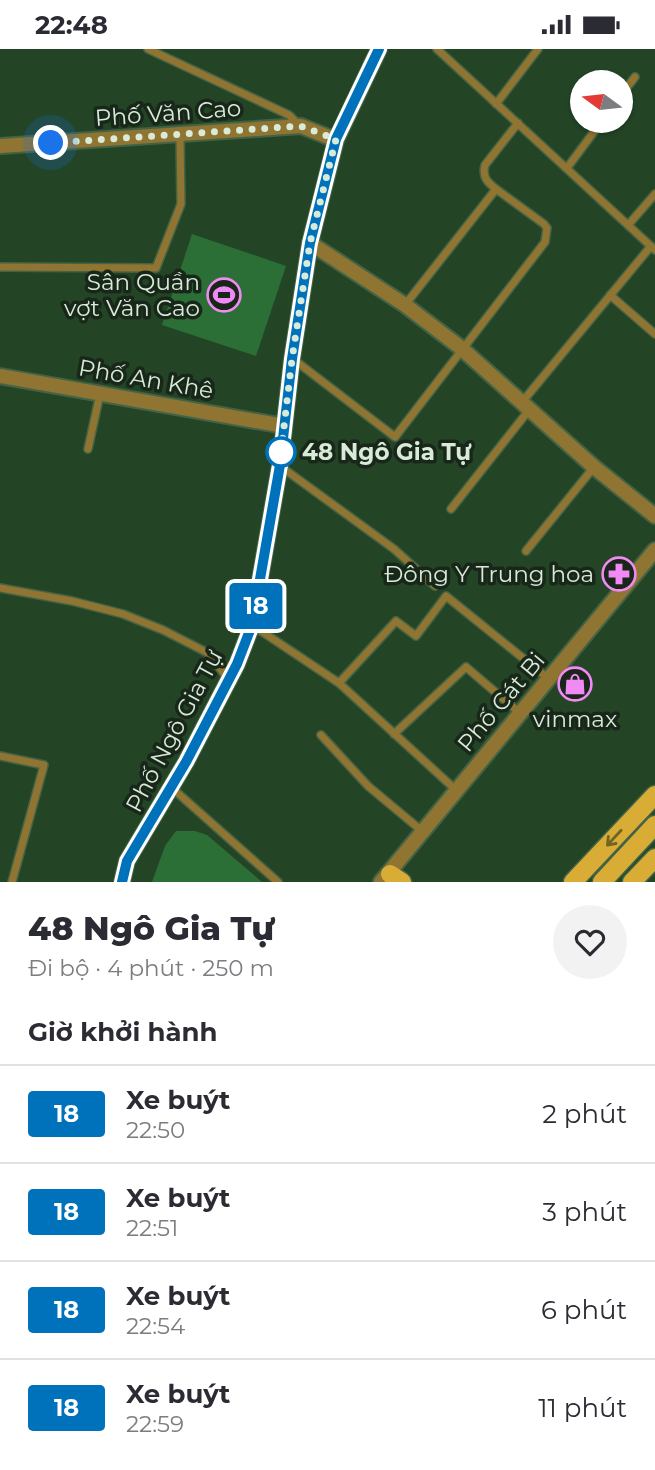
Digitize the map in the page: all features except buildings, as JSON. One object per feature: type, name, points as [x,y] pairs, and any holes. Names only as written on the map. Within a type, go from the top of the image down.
[{"type":"main road","name":"Phố Ngô Gia Tự","points":[[125,882],[127,861],[172,788],[229,680],[252,625],[280,465],[292,359],[310,243],[336,139],[379,49]]},
{"type":"main road","points":[[573,882],[652,803]]},
{"type":"main road","points":[[601,882],[655,825]]},
{"type":"main road","points":[[632,882],[655,857]]},
{"type":"main road","points":[[115,882],[127,861]]},
{"type":"street","name":"Phố Văn Cao","points":[[0,146],[300,126],[336,139]]},
{"type":"street","points":[[310,243],[405,305],[461,348],[594,467],[655,516]]},
{"type":"street","name":"Phố An Khê","points":[[0,376],[284,426]]},
{"type":"street","name":"Phố Cát Bi","points":[[391,879],[422,831],[655,551]]},
{"type":"lane","points":[[148,49],[289,115],[300,126]]},
{"type":"lane","points":[[437,49],[653,248],[610,295],[451,509]]},
{"type":"lane","points":[[496,104],[538,49]]},
{"type":"lane","points":[[292,359],[395,436],[545,242],[547,228],[538,218],[496,190],[483,172],[485,165],[518,123]]},
{"type":"lane","points":[[567,167],[593,133]]},
{"type":"lane","points":[[0,267],[156,268],[181,204],[180,136]]},
{"type":"lane","points":[[405,305],[496,190]]},
{"type":"lane","points":[[629,224],[655,194]]},
{"type":"lane","points":[[610,295],[655,334]]},
{"type":"lane","points":[[88,449],[100,394]]},
{"type":"lane","points":[[280,465],[394,549],[435,586]]},
{"type":"lane","points":[[526,551],[594,467]]},
{"type":"lane","points":[[0,588],[123,614],[208,653],[229,680]]},
{"type":"lane","points":[[339,683],[396,621],[416,636],[446,596],[550,680]]},
{"type":"lane","points":[[252,625],[339,683],[457,791]]},
{"type":"lane","points":[[394,734],[466,667],[521,713]]},
{"type":"lane","points":[[321,735],[368,786],[422,831]]},
{"type":"lane","points":[[0,757],[44,765],[12,882]]},
{"type":"lane","points":[[172,788],[278,882]]},
{"type":"green space","name":"Sân Quần vợt Văn Cao","points":[[192,234],[286,266],[256,356],[162,325]]},
{"type":"green space","points":[[176,831],[195,831],[207,835],[262,882],[152,882],[165,846]]},
{"type":"bus line","name":"18","points":[[122,882],[127,861],[186,762],[237,664],[252,625],[280,465],[292,359],[310,243],[336,139],[379,49]]},
{"type":"place","name":"Sân Quần vợt Văn Cao","points":[[224,295]]},
{"type":"place","name":"48 Ngô Gia Tự","points":[[281,452]]},
{"type":"place","name":"Đông Y Trung hoa","points":[[619,574]]},
{"type":"place","name":"vinmax","points":[[575,684]]},
{"type":"route","points":[[51,143],[300,126],[336,139],[310,243],[281,452]]}]
